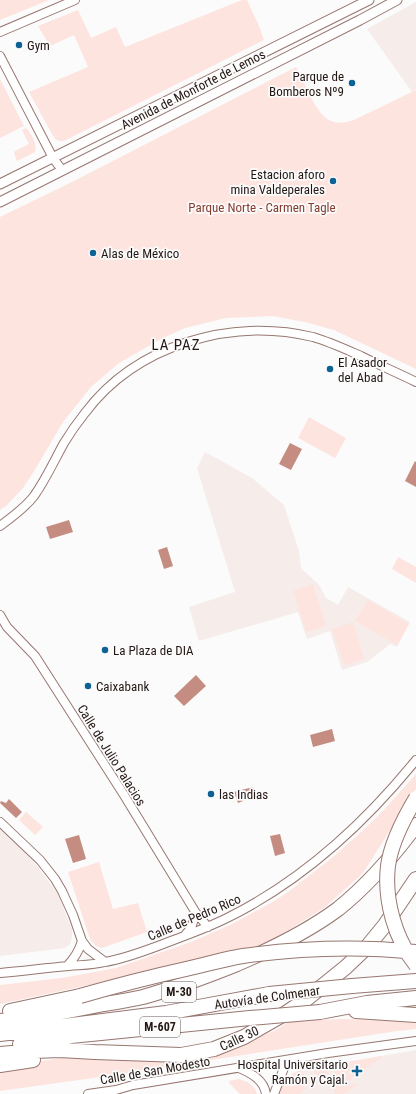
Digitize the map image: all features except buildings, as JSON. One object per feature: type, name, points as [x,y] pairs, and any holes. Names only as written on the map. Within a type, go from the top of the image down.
[{"type":"highway","points":[[416,798],[396,835],[388,865],[387,883],[389,901],[394,922],[402,943],[416,965]]},
{"type":"highway","points":[[0,1021],[83,1009],[142,997],[218,972],[258,955],[304,932],[338,908],[373,877],[416,825]]},
{"type":"highway","name":"M-30","points":[[0,1028],[146,1002],[211,983],[262,962],[294,946],[343,914],[377,885],[409,850],[416,840]]},
{"type":"highway","name":"Calle 30","points":[[0,1054],[60,1050],[181,1055],[214,1049],[244,1037],[304,1001],[346,967],[367,947],[385,925],[416,879]]},
{"type":"highway","points":[[0,1013],[80,996],[138,980],[242,957],[298,950],[332,948],[386,949],[416,952]]},
{"type":"highway","name":"Autovía de Colmenar","points":[[0,1034],[166,1013],[268,994],[415,980]]},
{"type":"highway","name":"Autovía de Colmenar","points":[[0,1046],[70,1036],[320,1012],[367,1003],[416,998]]},
{"type":"highway","points":[[320,1012],[366,1011],[416,1014]]},
{"type":"highway","points":[[0,1042],[30,1038],[70,1036]]},
{"type":"highway","points":[[0,1065],[95,1052]]},
{"type":"street","points":[[0,32],[75,0]]},
{"type":"street","name":"Avenida de Monforte de Lemos","points":[[0,184],[369,0]]},
{"type":"street","name":"Avenida de Monforte de Lemos","points":[[0,202],[397,0]]},
{"type":"street","points":[[0,56],[53,158],[62,170]]},
{"type":"street","points":[[0,526],[18,513],[33,497],[48,475],[64,442],[86,412],[104,392],[124,375],[138,366],[163,352],[191,341],[208,336],[252,331],[275,332],[313,337],[337,346],[416,382]]},
{"type":"street","name":"Calle de Julio Palacios","points":[[0,615],[7,627],[35,656],[124,795],[196,913],[208,927]]},
{"type":"street","name":"Calle de Pedro Rico","points":[[0,973],[105,962],[138,953],[208,927],[227,918],[259,901],[324,855],[373,810],[416,760]]},
{"type":"street","points":[[0,822],[36,856],[55,879],[73,915],[82,941],[88,949],[105,962]]},
{"type":"street","points":[[184,936],[192,928],[196,913]]},
{"type":"street","points":[[67,966],[78,952],[82,941]]},
{"type":"street","name":"Calle de San Modesto","points":[[88,1094],[328,1053],[416,1042]]},
{"type":"street","points":[[274,1094],[284,1068],[283,1061]]},
{"type":"street","points":[[238,1068],[253,1075],[260,1081],[266,1089],[266,1094]]},
{"type":"shaded area","points":[[416,2],[416,90],[412,92],[367,29]]},
{"type":"shaded area","points":[[290,443],[302,449],[291,470],[279,464]]},
{"type":"shaded area","points":[[205,452],[252,478],[284,505],[299,551],[301,568],[320,586],[326,598],[338,605],[348,587],[410,622],[397,647],[390,644],[367,662],[342,670],[330,631],[307,639],[298,612],[199,641],[189,607],[235,592],[197,468]]},
{"type":"shaded area","points":[[415,461],[416,462],[416,487],[405,481]]},
{"type":"shaded area","points":[[69,520],[73,532],[50,539],[46,527]]},
{"type":"shaded area","points":[[167,547],[173,566],[164,569],[158,550]]},
{"type":"shaded area","points":[[196,675],[206,686],[184,706],[174,696]]},
{"type":"shaded area","points":[[332,729],[335,741],[313,747],[310,735]]},
{"type":"shaded area","points":[[253,787],[255,796],[238,803],[234,792]]},
{"type":"shaded area","points":[[9,799],[22,812],[16,818],[0,803],[1,801],[6,803]]},
{"type":"shaded area","points":[[0,830],[36,865],[58,894],[72,930],[70,944],[65,948],[0,956]]},
{"type":"shaded area","points":[[280,834],[285,853],[275,856],[270,836]]},
{"type":"shaded area","points":[[79,835],[86,859],[73,863],[65,839]]},
{"type":"shaded area","name":"Hospital Universitario Ramón y Cajal.","points":[[416,1050],[416,1094],[279,1094],[288,1077],[294,1072]]},
{"type":"green space","points":[[0,0],[49,0],[0,20]]},
{"type":"green space","points":[[242,0],[247,0],[264,40],[64,141],[55,139],[29,92],[88,67],[74,35],[50,46],[38,26],[78,10],[91,38],[116,27],[125,47]]},
{"type":"green space","name":"Parque Norte - Carmen Tagle","points":[[296,67],[319,110],[324,116],[337,123],[356,119],[416,90],[416,369],[334,330],[305,322],[272,316],[226,318],[185,328],[161,339],[119,363],[91,387],[63,422],[23,488],[6,506],[0,510],[0,217],[72,182]]},
{"type":"green space","points":[[0,79],[24,126],[0,138]]},
{"type":"green space","points":[[26,128],[32,136],[36,149],[35,152],[17,161],[14,153],[15,151],[29,144],[22,130]]},
{"type":"green space","points":[[309,417],[346,438],[335,458],[298,438]]},
{"type":"green space","points":[[398,557],[416,567],[416,583],[392,569]]},
{"type":"green space","points":[[313,584],[326,626],[306,632],[293,591]]},
{"type":"green space","points":[[368,600],[409,624],[397,645],[355,621]]},
{"type":"green space","points":[[353,622],[364,659],[344,665],[332,629]]},
{"type":"green space","points":[[416,774],[416,789],[363,873],[324,908],[261,947],[0,1004],[0,985],[62,978],[116,968],[191,942],[230,925],[271,903],[288,892],[333,857],[360,833],[382,812]]},
{"type":"green space","points":[[26,812],[43,827],[35,835],[19,820]]},
{"type":"green space","points":[[99,862],[113,909],[138,903],[147,932],[102,948],[94,944],[90,939],[68,872]]},
{"type":"green space","points":[[341,1019],[416,1022],[416,1029],[0,1091],[0,1067],[69,1057],[222,1049],[274,1031],[290,1021]]},
{"type":"green space","points":[[383,1057],[352,1077],[352,1079],[344,1081],[340,1080],[336,1076],[334,1064]]},
{"type":"green space","points":[[325,1065],[330,1077],[335,1083],[341,1086],[348,1086],[355,1083],[357,1085],[343,1094],[335,1094],[330,1085],[324,1081],[321,1083],[311,1068]]},
{"type":"green space","points":[[301,1070],[310,1083],[300,1094],[279,1094],[287,1079]]},
{"type":"green space","points":[[239,1079],[250,1084],[257,1094],[240,1094],[229,1083],[229,1081]]},
{"type":"place","name":"Gym","points":[[19,45]]},
{"type":"place","name":"Parque de Bomberos Nº9","points":[[352,83]]},
{"type":"place","name":"Estacion aforo mina Valdeperales","points":[[333,181]]},
{"type":"place","name":"Alas de México","points":[[93,253]]},
{"type":"place","name":"El Asador del Abad","points":[[330,369]]},
{"type":"place","name":"La Plaza de DIA","points":[[105,650]]},
{"type":"place","name":"Caixabank","points":[[88,686]]},
{"type":"place","name":"las Indias","points":[[211,794]]},
{"type":"place","name":"Hospital Universitario Ramón y Cajal.","points":[[357,1071]]},
{"type":"district","name":"LA PAZ","points":[[176,345]]}]
